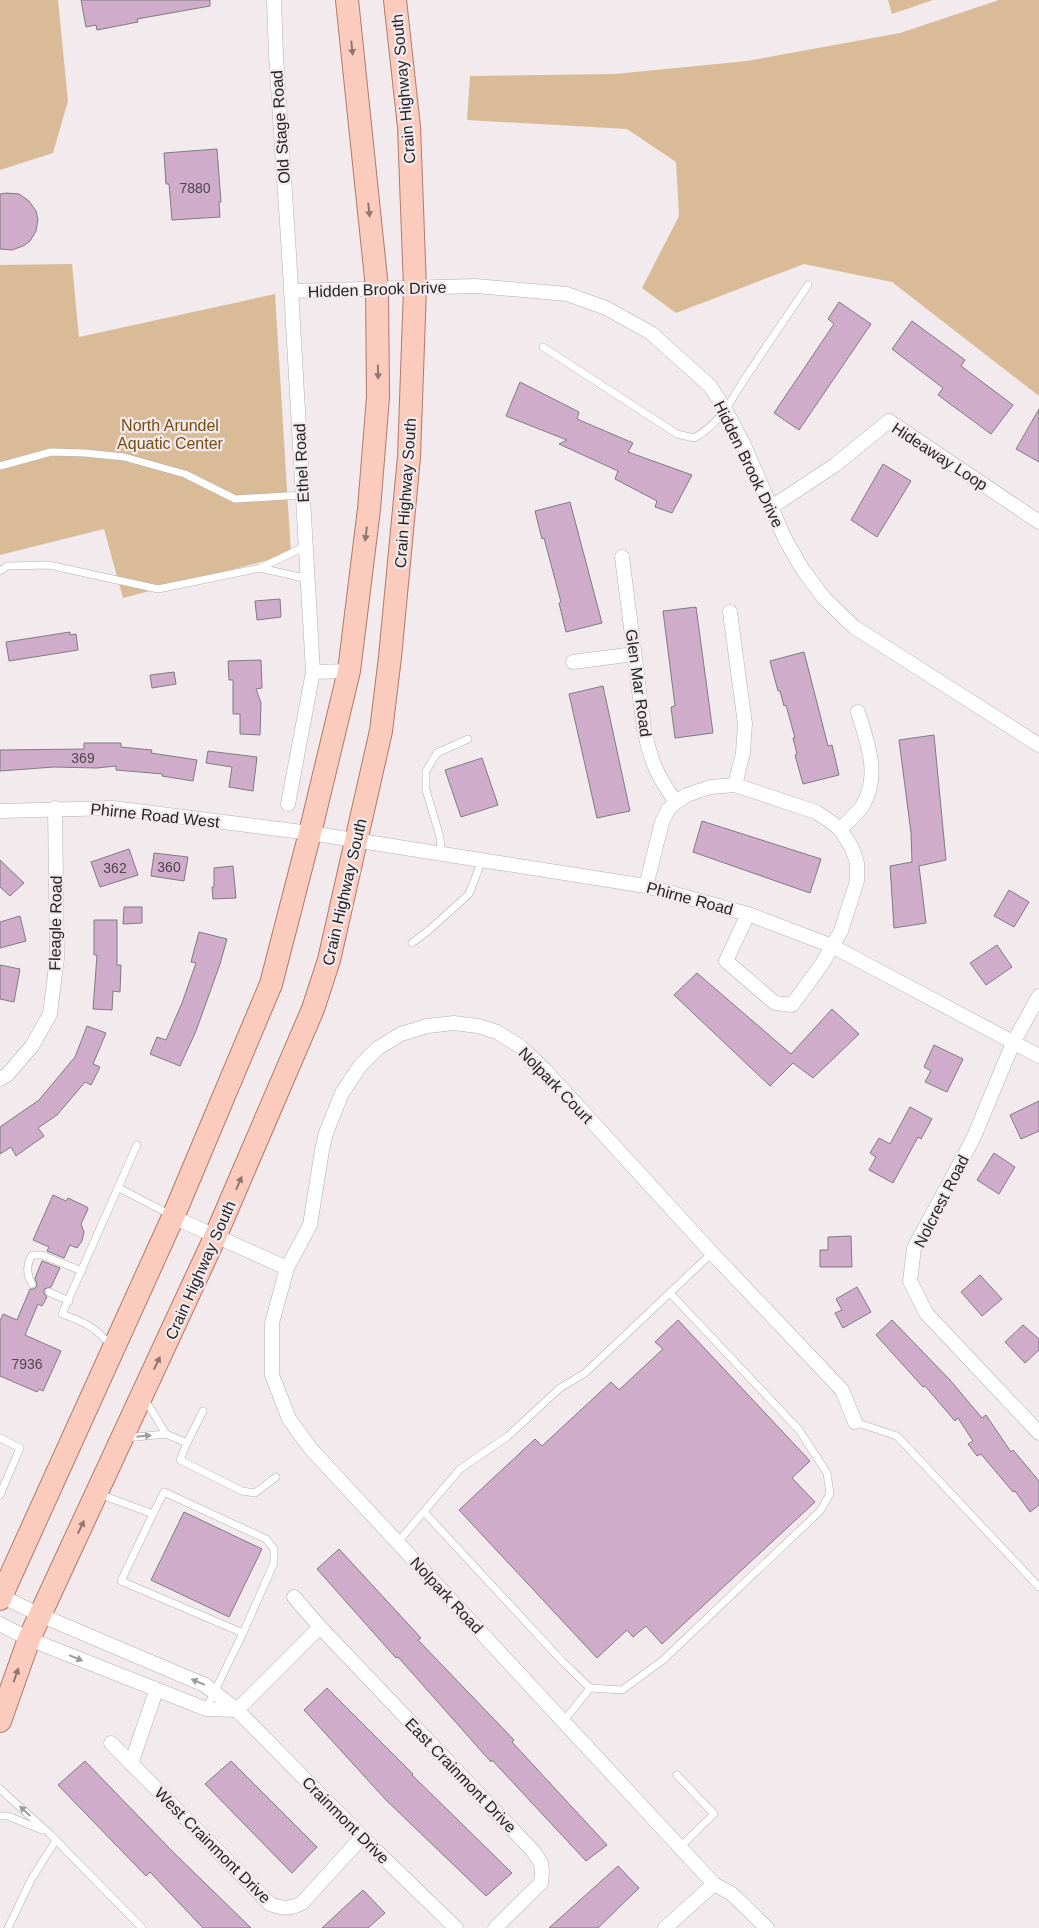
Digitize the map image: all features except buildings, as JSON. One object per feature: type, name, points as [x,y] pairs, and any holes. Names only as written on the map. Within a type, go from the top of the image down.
[{"type":"main road","name":"Crain Highway South","points":[[0,1597],[173,1217],[271,984],[349,671],[369,509],[378,396],[377,288],[347,0]]},
{"type":"main road","name":"Crain Highway South","points":[[0,1721],[29,1639],[216,1236],[313,1009],[329,960],[381,731],[409,457],[415,288],[408,127],[395,0]]},
{"type":"street","name":"Old Stage Road","points":[[274,0],[289,254]]},
{"type":"street","name":"Ethel Road","points":[[288,804],[313,672],[289,254]]},
{"type":"street","name":"Hidden Brook Drive","points":[[291,291],[476,286],[567,294],[606,308],[651,333],[710,386],[743,443],[770,508],[803,570],[824,598],[854,627],[1039,745]]},
{"type":"street","name":"Hideaway Loop","points":[[770,508],[835,466],[889,421],[1039,522]]},
{"type":"street","name":"Glen Mar Road","points":[[622,557],[644,729],[650,757],[660,780],[676,802]]},
{"type":"street","points":[[730,612],[745,724],[743,753],[735,785]]},
{"type":"street","points":[[573,662],[634,654]]},
{"type":"street","points":[[313,672],[349,671]]},
{"type":"street","points":[[840,829],[863,804],[871,782],[872,766],[869,748],[858,712]]},
{"type":"street","points":[[646,886],[662,822],[668,810],[687,795],[710,787],[735,785],[816,812],[840,829],[852,848],[857,863],[857,881],[841,931],[792,1005],[775,1004],[726,961],[748,914]]},
{"type":"street","name":"Phirne Road West","points":[[0,811],[55,808],[113,808],[310,833]]},
{"type":"street","name":"Fleagle Road","points":[[0,1079],[7,1075],[32,1046],[50,1014],[57,958],[55,808]]},
{"type":"street","name":"Phirne Road","points":[[310,833],[646,886],[748,914],[832,946],[1039,1056]]},
{"type":"street","name":"Nolcrest Road","points":[[1039,996],[1013,1043],[972,1139],[914,1248],[910,1281],[926,1313],[1039,1433]]},
{"type":"street","name":"Nolpark Court","points":[[287,1268],[310,1225],[326,1133],[342,1094],[360,1066],[378,1048],[401,1034],[427,1026],[454,1023],[478,1026],[497,1032],[521,1047],[544,1069],[712,1253],[842,1390],[855,1422]]},
{"type":"street","points":[[173,1217],[287,1268]]},
{"type":"street","name":"Nolpark Road","points":[[287,1268],[272,1322],[272,1375],[289,1419],[311,1449],[714,1884],[732,1894],[766,1928]]},
{"type":"street","name":"Crainmont Drive","points":[[0,1597],[205,1685],[215,1692],[237,1710],[456,1928]]},
{"type":"street","name":"East Crainmont Drive","points":[[294,1597],[320,1627],[534,1851],[542,1872],[541,1883],[495,1928]]},
{"type":"street","points":[[0,1624],[29,1639],[206,1710],[237,1710],[320,1627]]},
{"type":"street","points":[[132,1764],[156,1691]]},
{"type":"street","name":"West Crainmont Drive","points":[[111,1743],[270,1904],[280,1908],[291,1908],[302,1903],[362,1836]]},
{"type":"street","points":[[665,1928],[714,1884]]},
{"type":"lane","points":[[543,347],[677,434],[694,438],[708,430],[726,411],[736,391],[808,285]]},
{"type":"lane","points":[[0,466],[51,452],[85,453],[124,457],[185,474],[235,499],[303,495]]},
{"type":"lane","points":[[0,571],[7,566],[49,565],[158,589],[260,568],[306,546]]},
{"type":"lane","points":[[260,568],[308,579]]},
{"type":"lane","points":[[441,854],[440,837],[426,790],[426,771],[438,753],[468,739]]},
{"type":"lane","points":[[412,943],[469,894],[482,860]]},
{"type":"lane","points":[[114,1348],[102,1334],[89,1324],[62,1314],[138,1145]]},
{"type":"lane","points":[[119,1188],[158,1207],[173,1217]]},
{"type":"lane","points":[[398,1542],[460,1469],[508,1436],[560,1388],[585,1373],[712,1253]]},
{"type":"lane","points":[[32,1284],[27,1272],[28,1261],[32,1255],[42,1255],[82,1271]]},
{"type":"lane","points":[[49,1292],[69,1300]]},
{"type":"lane","points":[[424,1512],[562,1661],[590,1688],[622,1690],[662,1661],[820,1511],[830,1494],[828,1472],[799,1430],[670,1293]]},
{"type":"lane","points":[[142,1395],[166,1434]]},
{"type":"lane","points":[[203,1411],[180,1460],[242,1491],[255,1493],[276,1477]]},
{"type":"lane","points":[[855,1422],[897,1436],[1039,1587]]},
{"type":"lane","points":[[122,1438],[166,1434],[187,1443]]},
{"type":"lane","points":[[0,1438],[20,1448],[0,1495]]},
{"type":"lane","points":[[206,1710],[243,1633],[274,1563],[274,1549],[266,1539],[164,1492],[121,1581],[243,1633]]},
{"type":"lane","points":[[97,1493],[153,1514]]},
{"type":"lane","points":[[564,1722],[590,1688]]},
{"type":"lane","points":[[677,1775],[714,1814],[680,1847]]},
{"type":"lane","points":[[0,1789],[50,1834],[142,1928]]},
{"type":"lane","points":[[0,1816],[8,1816],[25,1822],[50,1834]]},
{"type":"lane","points":[[8,1928],[31,1880],[56,1840]]},
{"type":"green space","points":[[0,0],[58,0],[68,101],[53,153],[0,170]]},
{"type":"green space","points":[[888,0],[933,0],[892,14]]},
{"type":"green space","points":[[999,0],[1039,0],[1039,396],[892,282],[804,264],[676,313],[642,288],[679,216],[676,162],[627,129],[467,120],[470,76],[615,74],[747,61],[900,33]]},
{"type":"green space","name":"North Arundel Aquatic Center","points":[[72,264],[79,337],[275,294],[291,554],[123,598],[104,529],[0,555],[0,265]]}]
